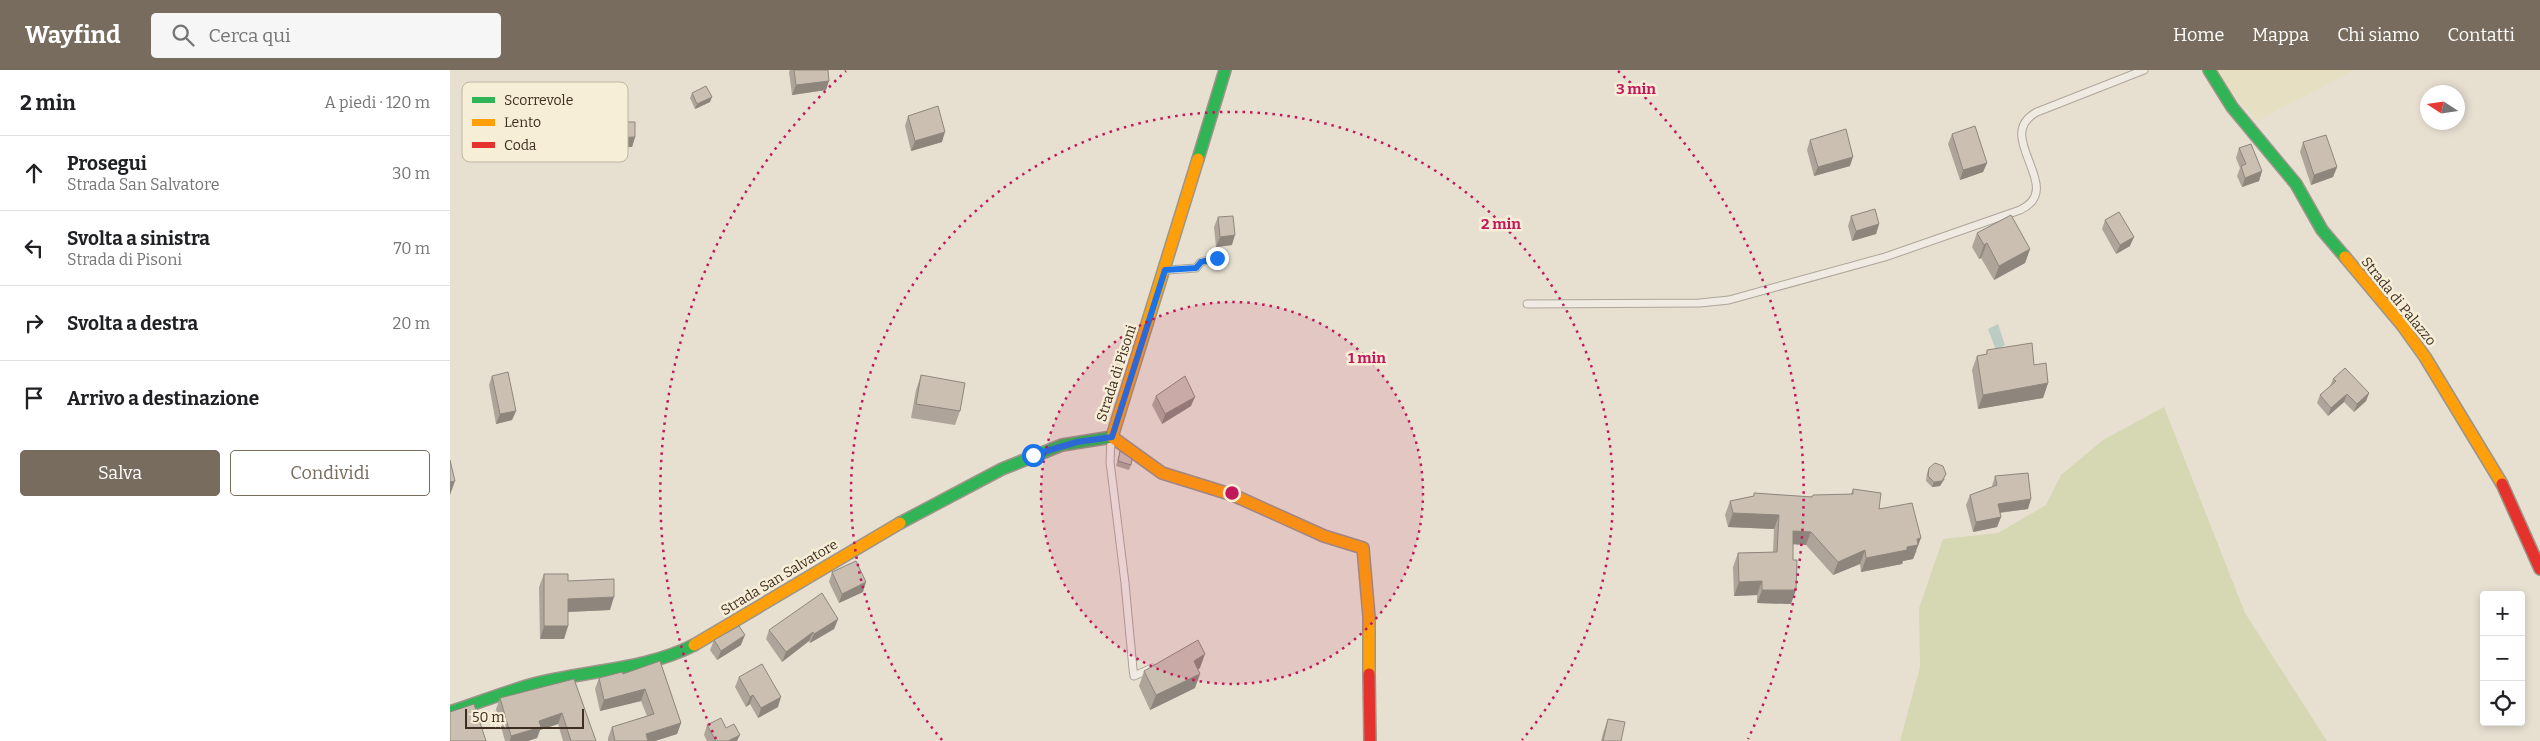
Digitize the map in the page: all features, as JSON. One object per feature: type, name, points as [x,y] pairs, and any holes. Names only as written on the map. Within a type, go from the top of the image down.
[{"type":"street","name":"Strada di Pisoni","points":[[1225,70],[1165,270],[1112,437],[1148,460],[1162,473],[1233,495],[1324,536],[1363,548],[1369,617],[1370,741]]},
{"type":"street","name":"Strada di Palazzo","points":[[2209,70],[2232,107],[2296,184],[2322,230],[2402,325],[2429,363],[2507,493],[2540,569]]},
{"type":"street","name":"Strada San Salvatore","points":[[450,712],[550,680],[638,665],[681,651],[942,499],[1002,469],[1062,445],[1112,437]]},
{"type":"lane","points":[[1527,304],[1700,303],[1729,300],[1885,257],[2020,210],[2032,203],[2037,192],[2036,181],[2021,135],[2022,124],[2026,119],[2037,112],[2144,70]]},
{"type":"lane","points":[[1165,270],[1196,268],[1201,262],[1217,258]]},
{"type":"lane","points":[[1112,437],[1110,462],[1134,676],[1160,664]]},
{"type":"shaded area","points":[[2213,70],[2355,70],[2257,121],[2218,79]]},
{"type":"shaded area","points":[[1998,324],[2005,345],[1996,350],[1988,329]]},
{"type":"green space","points":[[2164,407],[2245,613],[2327,741],[1900,741],[1920,667],[1919,608],[1943,539],[1998,533],[2046,505],[2061,475],[2103,440]]},
{"type":"building","points":[[794,70],[828,70],[829,81],[796,85]]},
{"type":"building","points":[[706,86],[712,97],[697,104],[692,93]]},
{"type":"building","points":[[938,106],[945,132],[915,141],[908,116]]},
{"type":"building","points":[[628,122],[635,122],[635,137],[628,137]]},
{"type":"building","points":[[1975,126],[1987,163],[1963,170],[1952,134]]},
{"type":"building","points":[[1846,129],[1853,157],[1818,167],[1810,140]]},
{"type":"building","points":[[2326,135],[2337,167],[2314,175],[2303,142]]},
{"type":"building","points":[[2251,144],[2262,171],[2245,178],[2241,166],[2246,164],[2239,148]]},
{"type":"building","points":[[1875,209],[1879,224],[1856,231],[1851,216]]},
{"type":"building","points":[[2119,212],[2134,237],[2120,245],[2105,220]]},
{"type":"building","points":[[2011,215],[2030,249],[1999,266],[1987,243],[1984,245],[1977,233]]},
{"type":"building","points":[[1233,216],[1235,235],[1220,237],[1218,217]]},
{"type":"building","points":[[2032,343],[2034,365],[2046,363],[2048,383],[1983,395],[1977,356],[1987,354],[1987,350]]},
{"type":"building","points":[[2345,368],[2369,393],[2357,404],[2347,394],[2331,408],[2320,395],[2336,381],[2333,379]]},
{"type":"building","points":[[508,372],[516,411],[500,414],[492,376]]},
{"type":"building","points":[[921,375],[965,383],[960,411],[916,404]]},
{"type":"building","points":[[1185,376],[1195,397],[1165,414],[1156,396]]},
{"type":"building","points":[[1120,451],[1132,459],[1131,465],[1118,461]]},
{"type":"building","points":[[450,460],[455,481],[450,482]]},
{"type":"building","points":[[1935,463],[1943,466],[1946,474],[1942,481],[1934,482],[1928,476],[1929,468]]},
{"type":"building","points":[[2028,473],[2031,499],[1998,504],[2001,517],[1976,522],[1970,495],[1997,485],[1995,476]]},
{"type":"building","points":[[1853,489],[1881,493],[1879,509],[1912,503],[1921,538],[1917,539],[1918,545],[1907,547],[1907,550],[1866,558],[1865,550],[1838,562],[1811,532],[1793,531],[1793,560],[1797,560],[1796,590],[1762,590],[1762,581],[1739,582],[1738,553],[1777,552],[1779,515],[1733,513],[1730,501],[1754,496],[1754,493],[1812,497],[1813,495],[1853,494]]},
{"type":"building","points":[[856,561],[866,582],[842,594],[832,572]]},
{"type":"building","points":[[544,574],[568,574],[568,581],[614,579],[614,597],[568,599],[568,626],[544,626]]},
{"type":"building","points":[[822,593],[838,619],[814,634],[813,632],[786,652],[769,630]]},
{"type":"building","points":[[739,626],[745,635],[721,651],[714,640]]},
{"type":"building","points":[[1198,640],[1205,654],[1194,661],[1200,674],[1156,695],[1144,671]]},
{"type":"building","points":[[660,661],[681,723],[646,734],[648,741],[615,741],[612,727],[654,714],[645,689],[604,700],[599,678],[622,672],[623,674]]},
{"type":"building","points":[[762,664],[781,697],[761,708],[753,695],[750,697],[739,677]]},
{"type":"building","points":[[574,679],[596,741],[571,741],[562,713],[539,721],[541,727],[511,736],[500,698]]},
{"type":"building","points":[[474,704],[486,741],[450,741],[450,712]]},
{"type":"building","points":[[721,718],[726,728],[734,724],[740,735],[728,741],[716,741],[707,725]]},
{"type":"building","points":[[1608,719],[1625,722],[1621,741],[1603,741]]},
{"type":"traffic: fast","points":[[1198,159],[1225,70]]},
{"type":"traffic: fast","points":[[2209,70],[2232,107],[2296,184],[2322,230],[2345,257]]},
{"type":"traffic: fast","points":[[900,523],[1002,469],[1062,445],[1112,437]]},
{"type":"traffic: fast","points":[[450,712],[530,685],[655,660],[675,654],[694,645]]},
{"type":"traffic: slow","points":[[1112,437],[1198,159]]},
{"type":"traffic: slow","points":[[2345,257],[2402,325],[2425,357],[2502,484]]},
{"type":"traffic: slow","points":[[1112,437],[1162,473],[1233,495],[1324,536],[1363,548],[1369,617],[1369,674]]},
{"type":"traffic: slow","points":[[694,645],[900,523]]},
{"type":"traffic: jam","points":[[2502,484],[2540,569]]},
{"type":"traffic: jam","points":[[1369,674],[1370,741]]},
{"type":"route","points":[[1033,455],[1062,445],[1094,438],[1112,437],[1165,270],[1196,268],[1201,262],[1217,258]]}]
